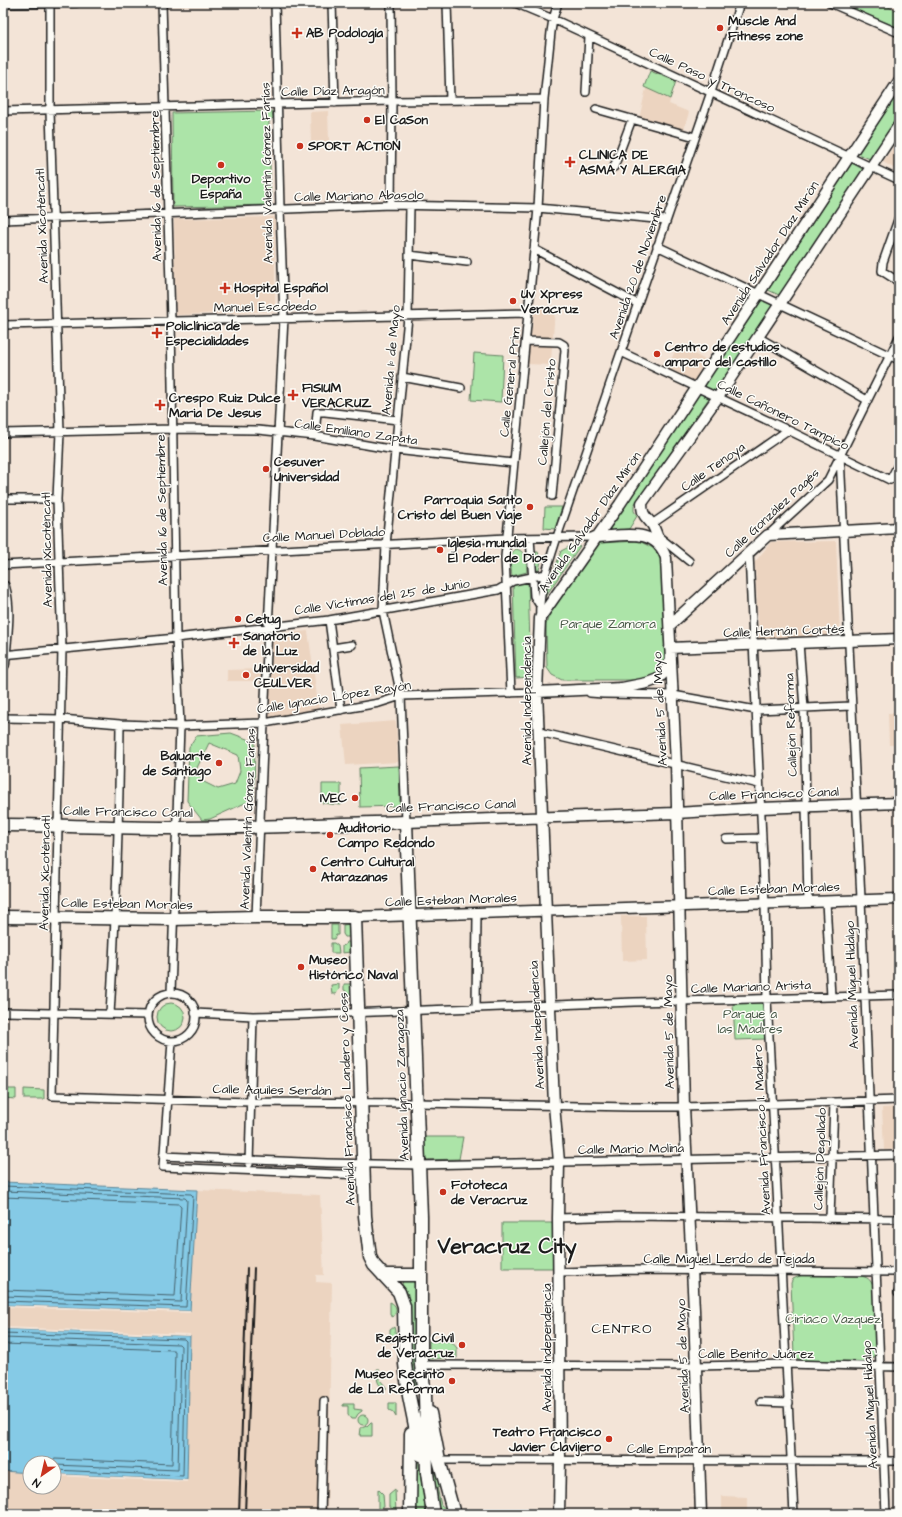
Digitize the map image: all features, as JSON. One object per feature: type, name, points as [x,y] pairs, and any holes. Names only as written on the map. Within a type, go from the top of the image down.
[{"type":"main road","name":"Avenida Salvador Díaz Mirón","points":[[540,618],[620,504],[760,294],[899,81]]},
{"type":"main road","points":[[656,541],[652,524],[647,520],[642,511],[642,503],[718,397],[899,125]]},
{"type":"main road","points":[[768,535],[899,528]]},
{"type":"main road","name":"Calle Manuel Doblado","points":[[596,537],[636,535],[656,541]]},
{"type":"main road","name":"Calle González Pagés","points":[[670,625],[768,535]]},
{"type":"main road","name":"Avenida 5 de Mayo","points":[[656,541],[666,558],[670,625],[670,661],[676,764],[684,1107],[693,1271],[701,1514]]},
{"type":"main road","points":[[3,587],[6,616],[3,664]]},
{"type":"main road","name":"Avenida Independencia","points":[[540,618],[537,692],[554,1104],[559,1162],[559,1514]]},
{"type":"main road","name":"Calle Hernán Cortés","points":[[670,648],[899,639]]},
{"type":"main road","name":"Calle Ignacio López Rayón","points":[[537,692],[622,688],[647,684],[658,679],[665,672],[670,661]]},
{"type":"main road","name":"Calle Francisco Canal","points":[[3,825],[58,825],[119,828],[260,827],[676,813],[760,808],[899,803]]},
{"type":"main road","name":"Avenida Ignacio Zaragoza","points":[[406,822],[416,1103],[420,1165],[421,1365],[425,1394],[427,1473]]},
{"type":"main road","name":"Calle Esteban Morales","points":[[3,917],[173,919],[355,917],[764,904],[861,899],[899,899]]},
{"type":"main road","name":"Avenida Francisco Landero y Coss","points":[[355,917],[363,1170],[368,1249],[374,1266],[399,1292],[404,1306],[405,1364],[411,1407]]},
{"type":"main road","points":[[383,1275],[421,1276]]},
{"type":"main road","points":[[425,1394],[439,1460],[454,1514]]},
{"type":"main road","points":[[411,1407],[420,1454],[427,1473],[433,1514]]},
{"type":"main road","points":[[410,1514],[411,1407]]},
{"type":"street","name":"Avenida Xicoténcatl","points":[[50,3],[50,111],[60,432],[57,499],[62,649],[52,1096]]},
{"type":"street","points":[[3,4],[76,3]]},
{"type":"street","name":"Avenida 16 de Septiembre","points":[[162,3],[171,321],[176,638],[180,726],[178,828],[173,919],[172,993]]},
{"type":"street","name":"Avenida Valentín Gómez Farías","points":[[256,917],[268,626],[284,318],[275,3]]},
{"type":"street","points":[[332,3],[335,103]]},
{"type":"street","points":[[391,3],[391,205]]},
{"type":"street","points":[[447,3],[450,100]]},
{"type":"street","name":"Calle Paso y Troncoso","points":[[516,3],[899,180]]},
{"type":"street","name":"Calle General Prim","points":[[511,693],[505,586],[506,538],[538,208],[544,99],[553,19],[558,3]]},
{"type":"street","name":"Avenida 20 de Noviembre","points":[[557,538],[696,136],[740,3]]},
{"type":"street","points":[[830,3],[899,33]]},
{"type":"street","points":[[586,92],[589,36]]},
{"type":"street","name":"Calle Díaz Aragón","points":[[3,111],[50,111],[166,106],[544,99]]},
{"type":"street","points":[[596,110],[696,136]]},
{"type":"street","points":[[614,167],[632,119]]},
{"type":"street","name":"Calle Mariano Abasolo","points":[[3,220],[391,205],[538,208],[666,220]]},
{"type":"street","name":"Avenida 1º de Mayo","points":[[401,696],[383,611],[386,544],[408,316],[410,206]]},
{"type":"street","points":[[899,217],[883,262],[882,271],[899,282]]},
{"type":"street","points":[[657,246],[899,360]]},
{"type":"street","points":[[534,249],[638,304]]},
{"type":"street","points":[[409,255],[467,262]]},
{"type":"street","name":"Manuel Escobedo","points":[[3,325],[528,313]]},
{"type":"street","points":[[758,337],[867,400]]},
{"type":"street","name":"Calle González Pagés","points":[[768,535],[828,480],[899,337]]},
{"type":"street","name":"Callejón del Cristo","points":[[526,341],[559,342],[564,345],[565,350],[552,496]]},
{"type":"street","name":"Calle Cañonero Tampico","points":[[621,352],[788,430],[890,480],[899,463]]},
{"type":"street","points":[[402,377],[461,388]]},
{"type":"street","points":[[315,436],[317,412],[398,420]]},
{"type":"street","name":"Calle Emiliano Zapata","points":[[3,433],[172,429],[258,430],[315,436],[395,450],[514,463]]},
{"type":"street","name":"Calle Tenoya","points":[[652,524],[788,430]]},
{"type":"street","name":"Avenida Miguel Hidalgo","points":[[840,456],[870,1101],[886,1514]]},
{"type":"street","points":[[3,500],[57,499]]},
{"type":"street","name":"Calle Manuel Doblado","points":[[3,565],[506,538],[596,537]]},
{"type":"street","points":[[530,538],[534,596],[539,604]]},
{"type":"street","name":"Avenida Independencia","points":[[540,618],[539,604],[557,538]]},
{"type":"street","points":[[656,541],[689,562]]},
{"type":"street","name":"Avenida Francisco I. Madero","points":[[749,553],[754,645],[767,999],[794,1514]]},
{"type":"street","name":"Calle Víctimas del 25 de Junio","points":[[3,655],[176,638],[329,620],[498,590],[513,581],[546,574]]},
{"type":"street","points":[[329,620],[341,710]]},
{"type":"street","name":"Callejón Reforma","points":[[799,643],[804,708],[808,902]]},
{"type":"street","points":[[333,648],[352,645]]},
{"type":"street","name":"Calle Ignacio López Rayón","points":[[574,690],[603,694],[672,695],[756,710],[851,706]]},
{"type":"street","name":"Calle Ignacio López Rayón","points":[[3,718],[61,719],[120,724],[180,726],[264,723],[379,703],[401,696],[537,692]]},
{"type":"street","name":"Avenida Ignacio Zaragoza","points":[[401,696],[406,822]]},
{"type":"street","points":[[110,1014],[116,919],[120,724]]},
{"type":"street","points":[[539,732],[759,784]]},
{"type":"street","points":[[726,839],[761,838]]},
{"type":"street","points":[[826,901],[831,997]]},
{"type":"street","points":[[476,1008],[477,914]]},
{"type":"street","points":[[166,993],[182,995],[191,1003],[195,1013],[194,1025],[188,1034],[178,1040],[161,1038],[156,1035],[150,1026],[148,1015],[151,1005],[157,998],[166,993]]},
{"type":"street","name":"Calle Mariano Arista","points":[[195,1013],[253,1016],[634,1002],[899,995]]},
{"type":"street","points":[[3,1012],[148,1015]]},
{"type":"street","points":[[249,1170],[253,1016]]},
{"type":"street","points":[[172,1040],[163,1167],[334,1174],[363,1170]]},
{"type":"street","name":"Calle Aquiles Serdán","points":[[52,1096],[250,1102],[554,1104],[684,1107],[899,1100]]},
{"type":"street","name":"Callejón Degollado","points":[[830,1218],[834,1102]]},
{"type":"street","name":"Calle Mario Molina","points":[[363,1170],[420,1165],[899,1155]]},
{"type":"street","points":[[163,1156],[335,1164],[363,1170]]},
{"type":"street","points":[[334,1174],[335,1164]]},
{"type":"street","points":[[558,1218],[627,1216],[899,1219]]},
{"type":"street","name":"Calle Miguel Lerdo de Tejada","points":[[559,1272],[629,1270],[899,1272]]},
{"type":"street","name":"Calle Benito Juárez","points":[[421,1365],[696,1366],[787,1364],[899,1367]]},
{"type":"street","points":[[321,1514],[324,1401]]},
{"type":"street","points":[[761,1402],[788,1403]]},
{"type":"street","name":"Calle Emparan","points":[[439,1460],[899,1460]]},
{"type":"shaded area","points":[[650,71],[676,81],[669,104],[689,112],[684,130],[639,119]]},
{"type":"shaded area","points":[[328,111],[329,141],[311,142],[310,112]]},
{"type":"shaded area","points":[[896,144],[899,146],[899,171],[883,162]]},
{"type":"shaded area","name":"Hospital Español","points":[[275,217],[275,311],[176,315],[174,219]]},
{"type":"shaded area","points":[[535,307],[555,309],[553,337],[531,336]]},
{"type":"shaded area","points":[[528,343],[552,344],[551,365],[527,364]]},
{"type":"shaded area","points":[[678,345],[709,362],[696,382],[667,368]]},
{"type":"shaded area","points":[[836,541],[840,635],[759,639],[755,562],[771,542]]},
{"type":"shaded area","points":[[308,631],[319,711],[269,718],[272,635]]},
{"type":"shaded area","name":"Universidad CEULVER","points":[[264,669],[264,681],[227,681],[227,670]]},
{"type":"shaded area","points":[[888,713],[899,713],[899,745],[889,745]]},
{"type":"shaded area","points":[[396,721],[398,762],[346,765],[342,725]]},
{"type":"shaded area","points":[[621,916],[646,916],[647,960],[622,961]]},
{"type":"shaded area","points":[[899,1107],[899,1149],[884,1150],[882,1108]]},
{"type":"shaded area","points":[[197,1190],[320,1195],[324,1275],[316,1275],[316,1282],[332,1283],[327,1514],[3,1514],[3,1471],[22,1472],[22,1495],[62,1495],[62,1474],[187,1480],[190,1336],[3,1329],[3,1305],[190,1311]]},
{"type":"shaded area","points":[[722,1496],[747,1497],[747,1514],[705,1514],[704,1512],[722,1510]]},
{"type":"green space","points":[[845,3],[880,3],[899,12],[899,28],[844,5]]},
{"type":"green space","points":[[650,71],[676,81],[670,99],[644,87]]},
{"type":"green space","points":[[899,91],[899,118],[870,159],[858,154]]},
{"type":"green space","name":"Deportivo España","points":[[272,111],[273,118],[269,122],[271,205],[173,207],[172,113]]},
{"type":"green space","points":[[852,163],[864,170],[779,295],[768,290]]},
{"type":"green space","points":[[762,300],[775,306],[716,391],[703,387]]},
{"type":"green space","points":[[474,353],[503,355],[501,402],[471,400]]},
{"type":"green space","points":[[699,393],[709,398],[634,505],[634,511],[637,516],[629,529],[606,531]]},
{"type":"green space","points":[[545,507],[562,507],[555,529],[544,528]]},
{"type":"green space","name":"Parque Zamora","points":[[639,541],[653,548],[661,559],[665,657],[660,667],[656,673],[647,680],[562,680],[552,675],[547,668],[546,625],[549,615],[556,602],[590,551],[600,543]]},
{"type":"green space","points":[[580,546],[545,597],[561,551],[569,547]]},
{"type":"green space","points":[[516,549],[523,552],[527,572],[512,576],[510,565],[511,554]]},
{"type":"green space","points":[[534,552],[538,552],[541,561],[539,570],[535,571]]},
{"type":"green space","points":[[528,581],[531,677],[516,678],[513,585]]},
{"type":"green space","points":[[231,733],[255,742],[254,799],[210,819],[202,820],[187,801],[189,747],[196,736]],"holes":[[[209,743],[238,755],[240,771],[235,784],[218,789],[204,782],[195,772]]]},
{"type":"green space","points":[[399,766],[400,806],[360,807],[359,768]]},
{"type":"green space","points":[[322,784],[341,784],[341,805],[322,803]]},
{"type":"green space","points":[[350,924],[350,937],[345,937],[343,934],[343,925]]},
{"type":"green space","points":[[331,925],[338,925],[338,935],[336,935],[334,939],[331,939]]},
{"type":"green space","points":[[346,942],[350,942],[351,952],[342,953],[342,946],[345,945]]},
{"type":"green space","points":[[331,943],[338,946],[339,953],[331,953]]},
{"type":"green space","points":[[339,984],[339,990],[336,994],[332,994],[331,985]]},
{"type":"green space","points":[[344,984],[351,984],[351,994],[347,994],[344,990]]},
{"type":"green space","name":"Parque a las Madres","points":[[764,1002],[766,1039],[735,1040],[733,1003]]},
{"type":"green space","points":[[171,1003],[181,1007],[185,1017],[181,1027],[171,1031],[161,1027],[157,1017],[161,1007]]},
{"type":"green space","points":[[3,1089],[16,1089],[16,1099],[3,1098]]},
{"type":"green space","points":[[24,1089],[44,1090],[44,1099],[24,1099]]},
{"type":"green space","points":[[423,1137],[463,1137],[459,1159],[423,1160]]},
{"type":"green space","points":[[502,1223],[553,1223],[554,1268],[502,1268]]},
{"type":"green space","name":"Ciriaco Vazquez","points":[[802,1275],[860,1276],[870,1280],[873,1287],[876,1344],[875,1354],[871,1360],[868,1362],[804,1361],[796,1358],[794,1355],[791,1283],[793,1279]]},
{"type":"green space","points":[[403,1281],[414,1281],[415,1283],[416,1389],[410,1355],[408,1294],[402,1284]]},
{"type":"green space","points":[[390,1302],[396,1308],[396,1313],[393,1317],[390,1315]]},
{"type":"green space","points":[[394,1327],[396,1335],[394,1340],[390,1342],[390,1330]]},
{"type":"green space","points":[[429,1341],[451,1341],[457,1348],[457,1358],[429,1359]]},
{"type":"green space","points":[[377,1369],[379,1369],[380,1380],[386,1389],[379,1384]]},
{"type":"green space","points":[[389,1403],[396,1403],[396,1417],[393,1412],[389,1410]]},
{"type":"green space","points":[[343,1404],[354,1404],[354,1409],[362,1411],[355,1419],[351,1419],[348,1415],[348,1406],[343,1406]]},
{"type":"green space","points":[[361,1415],[365,1415],[368,1420],[365,1425],[361,1425],[358,1422],[358,1418]]},
{"type":"green space","points":[[371,1422],[372,1436],[360,1436],[361,1428],[367,1426]]},
{"type":"green space","points":[[429,1431],[443,1489],[437,1487],[441,1505],[449,1511],[448,1513],[445,1512],[443,1514],[439,1514],[432,1476]]},
{"type":"green space","points":[[415,1437],[426,1514],[418,1514],[418,1511],[414,1508]]},
{"type":"green space","points":[[378,1489],[383,1494],[384,1507],[380,1509],[378,1514]]},
{"type":"green space","points":[[395,1489],[396,1514],[393,1509],[389,1507],[389,1494]]},
{"type":"water","points":[[3,1182],[197,1190],[190,1311],[3,1305]]},
{"type":"water","points":[[3,1329],[190,1336],[187,1480],[62,1474],[62,1455],[22,1455],[22,1472],[3,1471]]},
{"type":"pier","points":[[3,1305],[190,1311],[190,1313],[3,1307]]},
{"type":"pier","points":[[3,1327],[190,1334],[190,1336],[3,1329]]},
{"type":"pier","points":[[62,1474],[187,1480],[187,1482],[62,1476]]},
{"type":"railway","points":[[239,1514],[247,1268]]},
{"type":"railway","points":[[245,1514],[254,1268]]},
{"type":"place","name":"Muscle And Fitness zone","points":[[720,28]]},
{"type":"place","name":"AB Podología","points":[[297,33]]},
{"type":"place","name":"El CaSon","points":[[367,120]]},
{"type":"place","name":"SPORT ACTION","points":[[300,146]]},
{"type":"place","name":"CLINICA DE ASMA Y ALERGIA","points":[[570,162]]},
{"type":"place","name":"Deportivo España","points":[[221,165]]},
{"type":"place","name":"Hospital Español","points":[[225,288]]},
{"type":"place","name":"Uv Xpress Veracruz","points":[[513,301]]},
{"type":"place","name":"Policlínica de Especialidades","points":[[157,333]]},
{"type":"place","name":"Centro de estudios amparo del castillo","points":[[657,354]]},
{"type":"place","name":"FISIUM VERACRUZ","points":[[293,395]]},
{"type":"place","name":"Crespo Ruiz Dulce Maria De Jesus","points":[[160,405]]},
{"type":"place","name":"Cesuver Universidad","points":[[266,469]]},
{"type":"place","name":"Parroquia Santo Cristo del Buen Viaje","points":[[530,507]]},
{"type":"place","name":"Iglesia mundial El Poder de Dios","points":[[440,550]]},
{"type":"place","name":"Cetug","points":[[238,619]]},
{"type":"place","name":"Sanatorio de la Luz","points":[[234,643]]},
{"type":"place","name":"Universidad CEULVER","points":[[246,675]]},
{"type":"place","name":"Baluarte de Santiago","points":[[219,763]]},
{"type":"place","name":"IVEC","points":[[355,798]]},
{"type":"place","name":"Auditorio Campo Redondo","points":[[330,835]]},
{"type":"place","name":"Centro Cultural Atarazanas","points":[[313,869]]},
{"type":"place","name":"Museo Histórico Naval","points":[[301,967]]},
{"type":"place","name":"Fototeca de Veracruz","points":[[443,1192]]},
{"type":"place","name":"Registro Civil de Veracruz","points":[[462,1345]]},
{"type":"place","name":"Museo Recinto de La Reforma","points":[[452,1381]]},
{"type":"place","name":"Teatro Francisco Javier Clavijero","points":[[609,1439]]},
{"type":"district","name":"Veracruz City","points":[[507,1246]]},
{"type":"district","name":"CENTRO","points":[[622,1329]]}]
